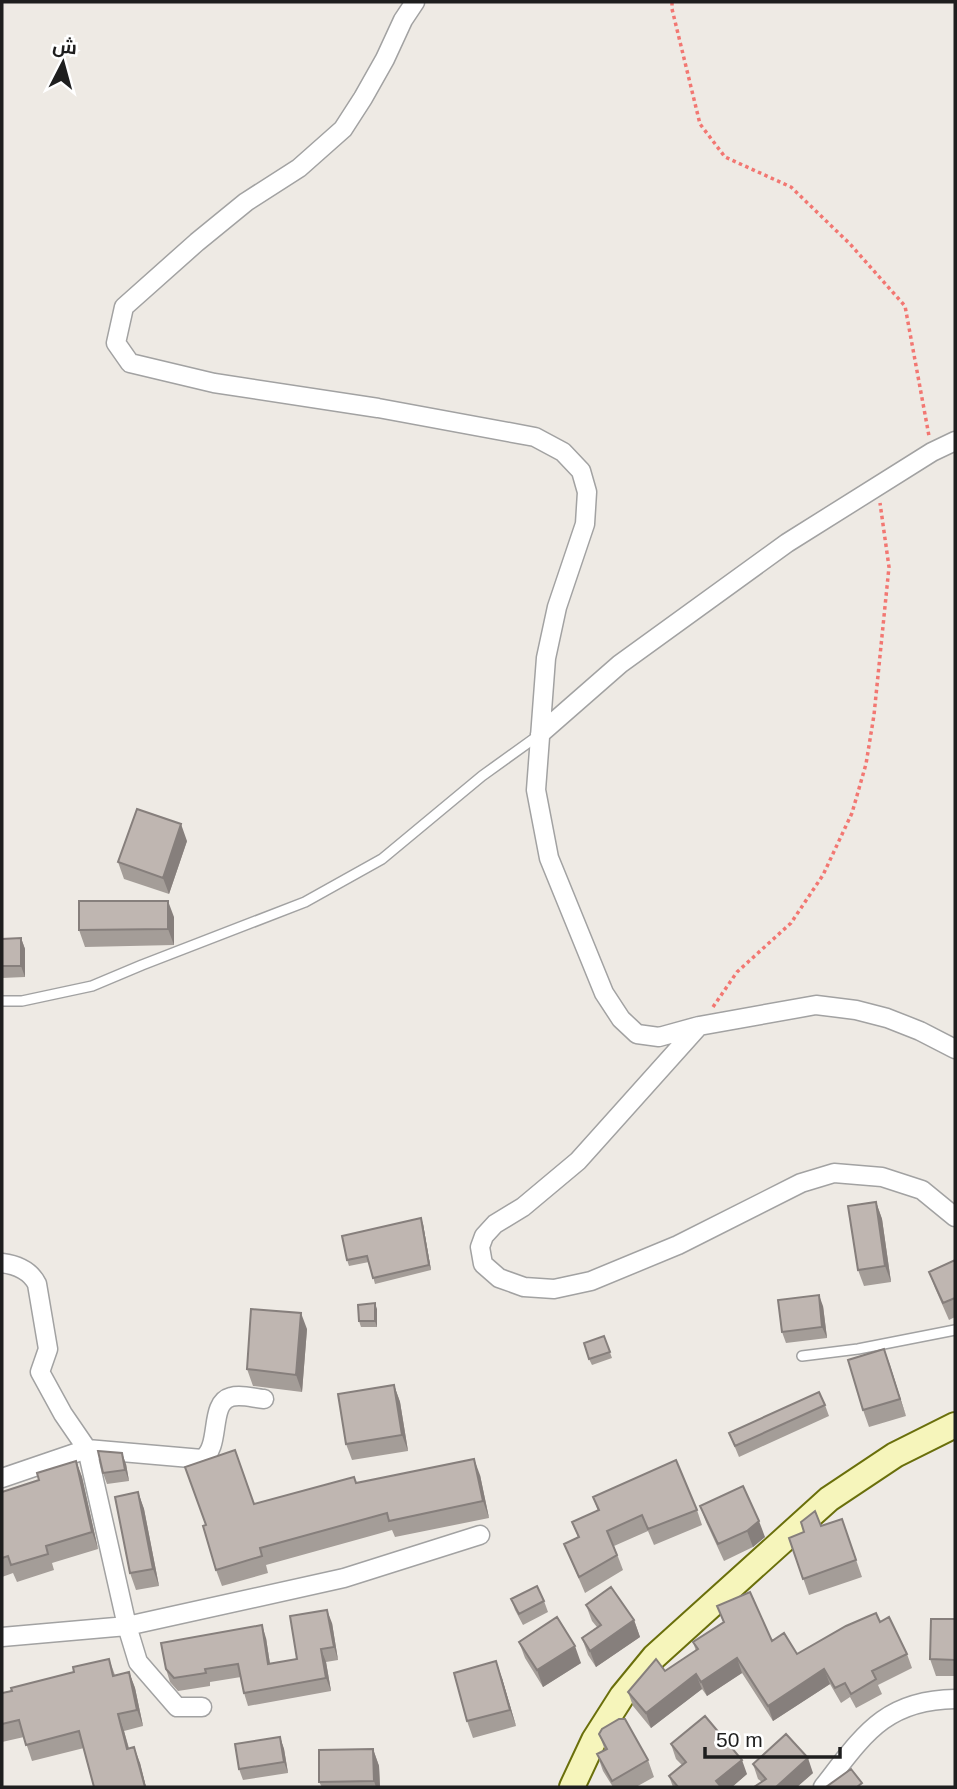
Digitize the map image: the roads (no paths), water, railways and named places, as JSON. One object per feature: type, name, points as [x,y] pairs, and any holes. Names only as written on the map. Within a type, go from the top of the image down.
[{"type":"main road","points":[[572,1787],[594,1740],[615,1707],[654,1657],[829,1499],[895,1455],[955,1424]]},
{"type":"street","points":[[415,2],[363,98],[343,129],[299,168],[246,202],[124,307],[116,343],[130,363],[214,383],[378,408],[535,437],[563,452],[581,471],[587,492],[585,524],[556,607],[547,658],[536,790],[549,858],[604,993],[621,1019],[637,1034],[659,1037],[699,1026],[816,1005],[856,1010],[887,1018],[955,1049]]},
{"type":"street","points":[[540,734],[620,664],[787,543],[932,452],[955,441]]},
{"type":"street","points":[[699,1026],[578,1160],[523,1208],[495,1224],[484,1236],[480,1247],[483,1264],[499,1278],[524,1287],[554,1289],[591,1281],[678,1245],[801,1183],[834,1173],[882,1177],[922,1190],[955,1217]]},
{"type":"street","points":[[2,1263],[23,1269],[32,1275],[37,1284],[48,1349],[40,1372],[63,1415],[87,1449],[127,1626],[138,1662],[177,1707],[202,1707]]},
{"type":"street","points":[[2,1478],[87,1449],[202,1459],[211,1450],[218,1411],[223,1402],[229,1397],[241,1396],[264,1399]]},
{"type":"street","points":[[2,1637],[127,1626],[344,1578],[480,1535]]},
{"type":"street","points":[[823,1787],[879,1721],[906,1706],[955,1699]]},
{"type":"lane","points":[[2,1001],[22,1001],[92,986],[305,902],[382,859],[482,776],[540,734]]},
{"type":"lane","points":[[802,1356],[858,1349],[955,1330]]}]
